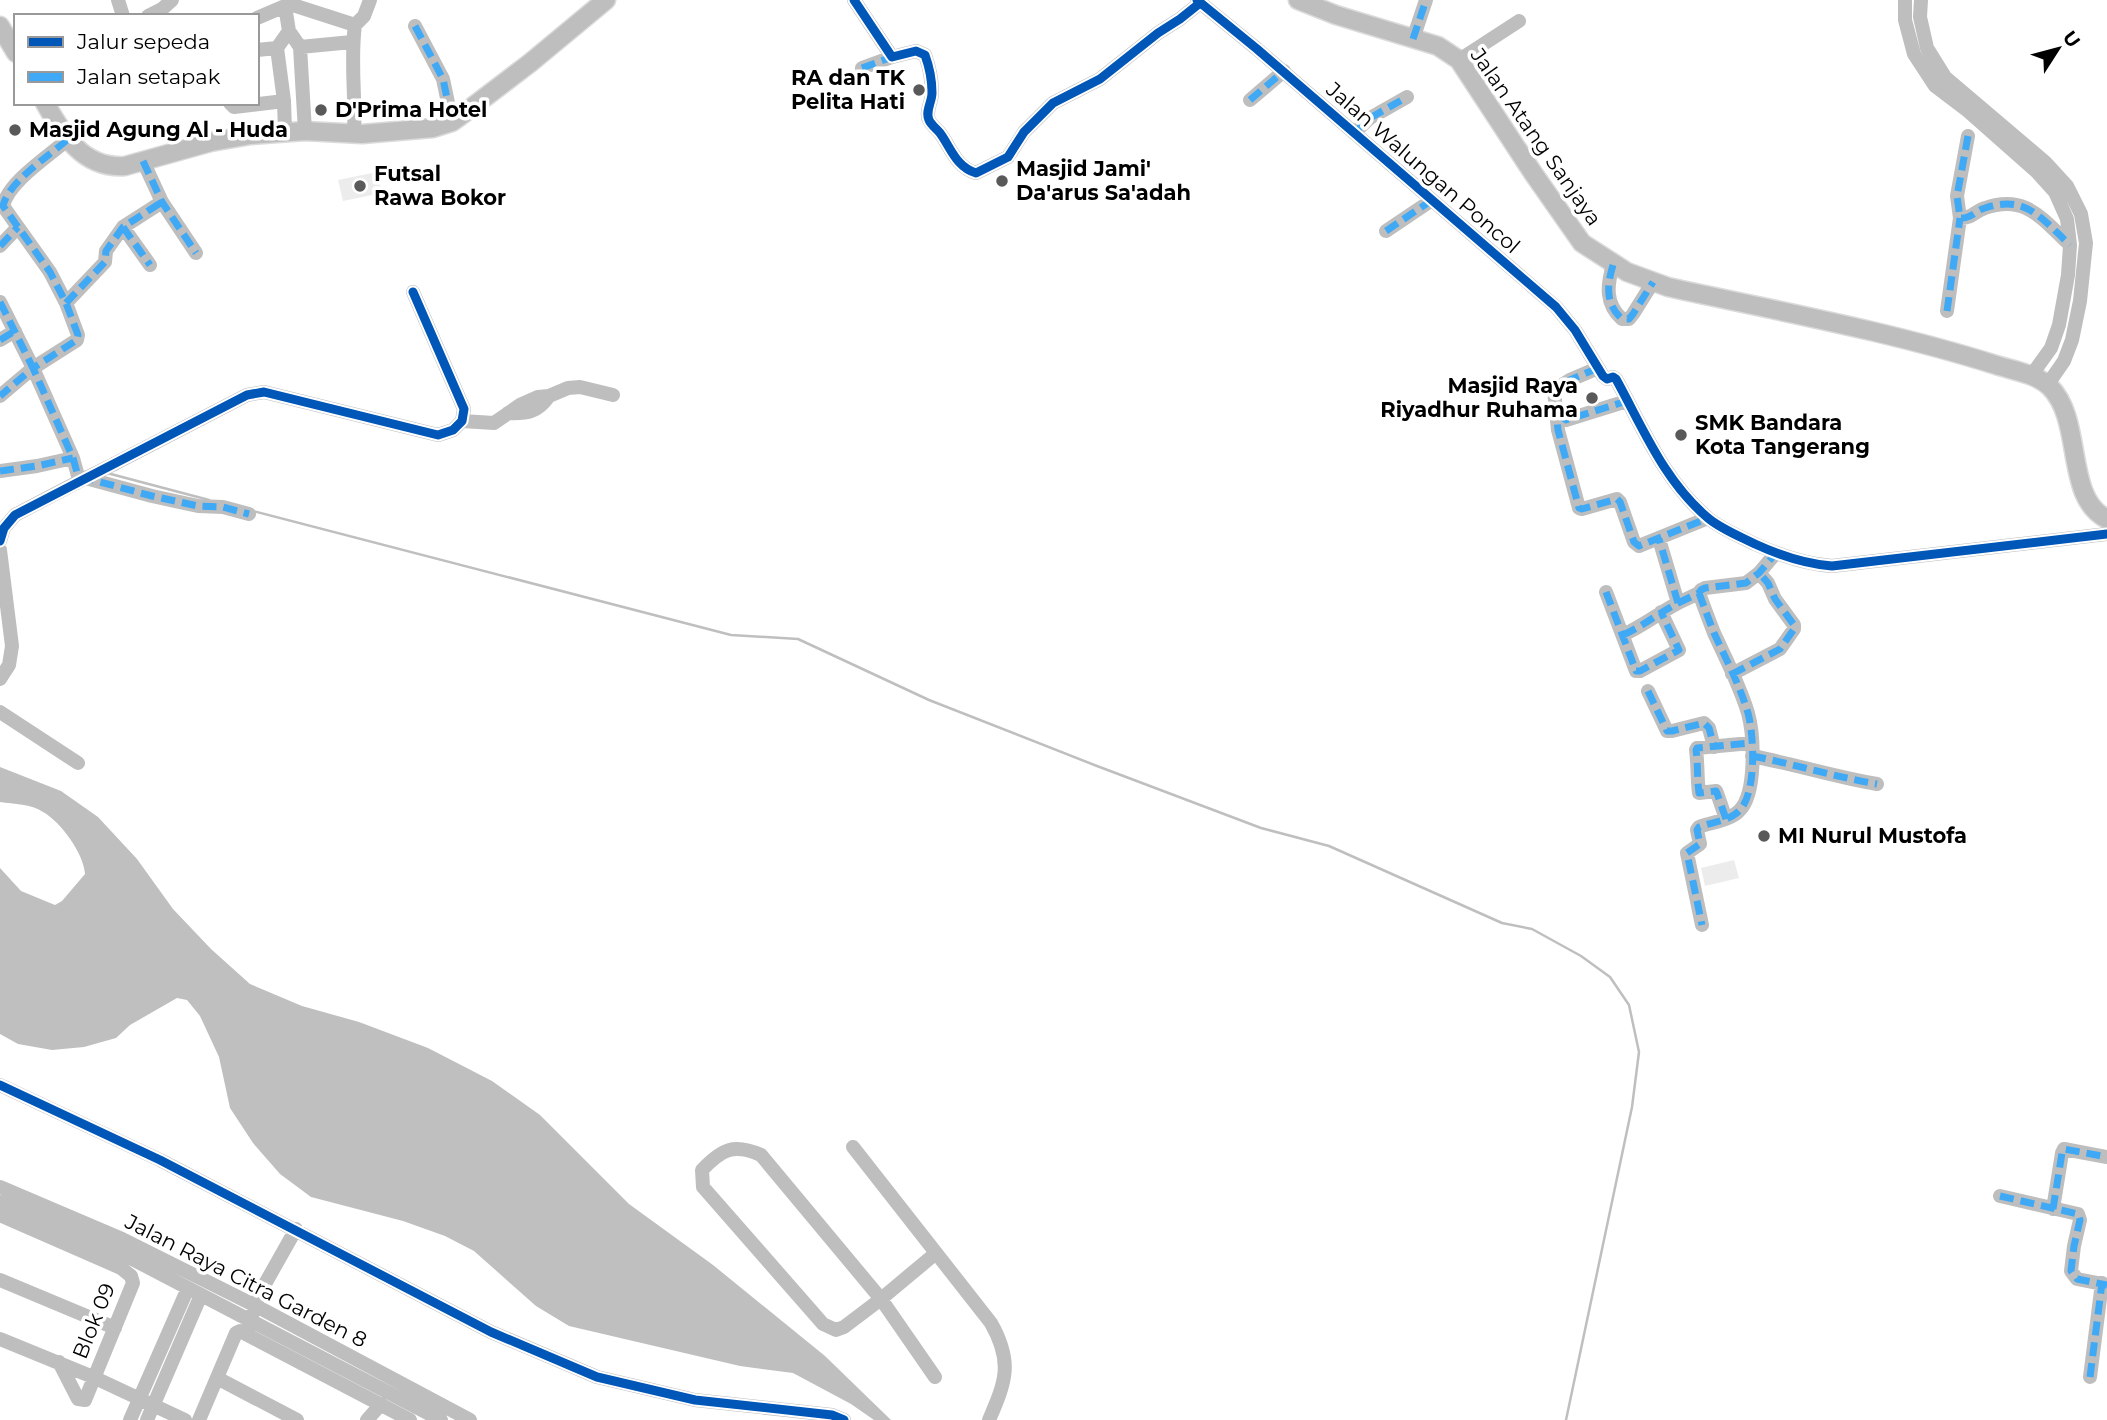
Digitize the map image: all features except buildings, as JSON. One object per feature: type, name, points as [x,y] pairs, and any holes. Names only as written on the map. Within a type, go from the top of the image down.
[{"type":"main road","points":[[46,105],[76,150],[99,163],[115,167],[251,135],[305,131],[354,135],[433,128],[452,122],[530,63],[606,0]]},
{"type":"main road","name":"Jalan Atang Sanjaya","points":[[1298,0],[1336,15],[1438,46],[1459,60],[1582,243],[1613,265],[1653,282],[1939,347],[2039,380]]},
{"type":"main road","points":[[0,26],[14,50]]},
{"type":"main road","points":[[2039,380],[2059,397],[2067,417],[2088,502],[2096,513],[2107,519]]},
{"type":"street","points":[[152,14],[172,0]]},
{"type":"street","points":[[354,135],[352,42],[355,25],[364,16],[370,0]]},
{"type":"street","points":[[854,0],[892,57]]},
{"type":"street","points":[[1413,39],[1426,0]]},
{"type":"street","points":[[1905,0],[1905,20],[1914,54],[1935,86],[2037,172],[2055,192],[2067,219],[2070,244],[2068,275],[2059,325],[2039,380]]},
{"type":"street","points":[[1921,0],[1920,17],[1927,48],[1945,77],[2045,162],[2067,186],[2081,214],[2086,243],[2080,301],[2072,340],[2064,361],[2039,380]]},
{"type":"street","points":[[862,68],[916,51],[925,55],[932,96],[928,104],[929,120],[942,135],[950,151],[968,170],[976,173],[1008,157],[1024,132],[1053,103],[1100,79],[1180,19],[1199,1]]},
{"type":"street","name":"Jalan Walungan Poncol","points":[[1199,1],[1284,71],[1566,317],[1601,373],[1616,379],[1649,443],[1704,519],[1734,533],[1769,561],[1832,566],[2107,534]]},
{"type":"street","points":[[259,17],[286,4],[355,25]]},
{"type":"street","points":[[286,4],[289,31],[300,47],[305,131]]},
{"type":"street","points":[[1459,60],[1518,21]]},
{"type":"street","points":[[415,26],[443,79],[452,122]]},
{"type":"street","points":[[285,132],[277,48],[289,31]]},
{"type":"street","points":[[300,47],[352,42]]},
{"type":"street","points":[[259,50],[277,48]]},
{"type":"street","points":[[1250,100],[1284,71]]},
{"type":"street","points":[[1357,129],[1370,118],[1407,97]]},
{"type":"street","points":[[259,104],[284,101]]},
{"type":"street","points":[[232,105],[251,105]]},
{"type":"street","points":[[1948,311],[1960,218],[1957,196],[1968,136]]},
{"type":"street","points":[[0,396],[33,368],[78,338],[66,303],[50,272],[2,206],[5,197],[19,181],[67,140]]},
{"type":"street","points":[[143,161],[162,202],[196,253]]},
{"type":"street","points":[[1386,231],[1432,200]]},
{"type":"street","points":[[66,303],[105,262],[106,251],[123,227],[162,202]]},
{"type":"street","points":[[1960,218],[1968,218],[1980,209],[2000,204],[2027,207],[2070,244]]},
{"type":"street","points":[[0,246],[18,227]]},
{"type":"street","points":[[123,227],[150,265]]},
{"type":"street","points":[[1613,265],[1608,282],[1609,299],[1613,310],[1622,319],[1629,319],[1653,282]]},
{"type":"street","points":[[0,471],[75,469],[114,464],[247,395],[264,392],[438,435],[453,430],[462,421],[464,409],[413,292]]},
{"type":"street","points":[[0,302],[33,368],[80,477],[152,496],[249,514]]},
{"type":"street","points":[[0,340],[15,331]]},
{"type":"street","points":[[1601,373],[1556,388],[1554,409],[1557,413],[1566,421],[1627,401]]},
{"type":"street","points":[[462,421],[494,423],[508,413],[524,414],[542,406],[549,396],[568,388],[580,387],[613,394]]},
{"type":"street","points":[[1557,413],[1558,430],[1579,508],[1617,499],[1636,545],[1642,546],[1704,519]]},
{"type":"street","points":[[0,541],[4,528],[15,515],[75,469]]},
{"type":"street","points":[[1659,538],[1678,603]]},
{"type":"street","points":[[0,550],[12,646],[9,665],[0,679]]},
{"type":"street","points":[[1623,635],[1705,588],[1746,583],[1769,561]]},
{"type":"street","points":[[1732,674],[1780,649],[1794,629],[1768,583],[1769,561]]},
{"type":"street","points":[[1606,592],[1636,671],[1677,652],[1678,647],[1661,612]]},
{"type":"street","points":[[1699,593],[1747,711],[1752,750],[1752,776],[1747,798],[1739,811],[1726,819],[1699,827],[1697,830],[1700,844],[1688,853],[1702,925]]},
{"type":"street","points":[[1648,691],[1667,730],[1672,732],[1704,723],[1709,727],[1714,747]]},
{"type":"street","points":[[0,712],[78,764]]},
{"type":"street","points":[[1726,819],[1716,791],[1699,793],[1698,748],[1752,750],[1849,779],[1877,783]]},
{"type":"street","points":[[0,1085],[160,1160],[293,1235],[491,1332],[597,1377],[695,1400],[823,1417],[832,1415],[844,1420]]},
{"type":"street","points":[[853,1147],[991,1323],[1000,1339],[1006,1360],[1004,1380],[989,1420]]},
{"type":"street","points":[[935,1377],[881,1299],[761,1155],[746,1148],[730,1149],[715,1157],[702,1170],[703,1187],[823,1324],[836,1330],[881,1299],[936,1253]]},
{"type":"street","points":[[2053,1209],[2064,1149],[2107,1157]]},
{"type":"street","name":"Jalan Raya Citra Garden 8","points":[[0,1187],[37,1210],[194,1291],[255,1309],[441,1420]]},
{"type":"street","points":[[2000,1196],[2077,1213],[2080,1216],[2071,1271],[2077,1279],[2105,1284],[2090,1377]]},
{"type":"street","name":"Jalan Raya Citra Garden 8","points":[[0,1202],[37,1210],[122,1239],[470,1420]]},
{"type":"street","name":"Blok 09","points":[[0,1215],[121,1268],[131,1276],[133,1283],[93,1377],[0,1339]]},
{"type":"street","points":[[255,1309],[261,1291],[293,1235]]},
{"type":"street","points":[[0,1280],[115,1328]]},
{"type":"street","points":[[147,1420],[194,1291]]},
{"type":"street","points":[[130,1420],[183,1317]]},
{"type":"street","points":[[199,1420],[236,1333],[240,1331],[410,1420]]},
{"type":"street","points":[[59,1363],[78,1399],[82,1401],[85,1400],[93,1377],[185,1420]]},
{"type":"street","points":[[217,1378],[297,1420]]},
{"type":"street","points":[[367,1420],[381,1404]]},
{"type":"shaded area","name":"Futsal Rawa Bokor","points":[[377,172],[382,193],[343,201],[338,180]]},
{"type":"shaded area","points":[[0,767],[61,791],[98,817],[137,859],[173,909],[211,949],[250,984],[302,1006],[359,1022],[428,1048],[492,1081],[540,1115],[629,1204],[713,1265],[825,1356],[891,1420],[874,1420],[851,1404],[793,1373],[740,1366],[569,1326],[536,1306],[474,1251],[445,1236],[403,1221],[311,1197],[280,1174],[253,1143],[230,1108],[219,1057],[200,1016],[187,1000],[177,998],[130,1025],[116,1038],[84,1047],[52,1050],[18,1044],[0,1034],[0,868],[21,891],[55,905],[62,901],[85,874],[76,848],[50,817],[33,807],[0,802]]},
{"type":"shaded area","points":[[1734,860],[1739,878],[1705,886],[1701,868]]},
{"type":"waterway","points":[[107,473],[209,500]]},
{"type":"waterway","points":[[253,511],[731,635],[798,639],[929,700],[1097,766],[1261,828],[1329,846],[1502,923],[1532,929],[1581,956],[1610,977],[1629,1005],[1639,1052],[1632,1107],[1566,1420]]},
{"type":"marked path","points":[[1413,39],[1426,0]]},
{"type":"marked path","points":[[415,26],[443,79],[452,122]]},
{"type":"marked path","points":[[862,68],[892,57]]},
{"type":"marked path","points":[[1250,100],[1284,71]]},
{"type":"marked path","points":[[1355,132],[1370,118],[1407,97]]},
{"type":"marked path","points":[[1968,136],[1957,196],[1960,218],[1982,209],[2012,204],[2042,218],[2070,245]]},
{"type":"marked path","points":[[67,140],[21,179],[6,197],[3,206],[50,272],[78,335],[77,340],[33,368],[73,458],[78,476],[152,496],[198,506],[223,507],[249,514]]},
{"type":"marked path","points":[[143,161],[162,202],[196,253]]},
{"type":"marked path","points":[[1386,231],[1432,200]]},
{"type":"marked path","points":[[66,303],[105,262],[106,251],[123,227],[162,202]]},
{"type":"marked path","points":[[1947,311],[1960,218]]},
{"type":"marked path","points":[[0,246],[18,227]]},
{"type":"marked path","points":[[123,227],[150,265]]},
{"type":"marked path","points":[[1613,265],[1609,280],[1610,301],[1622,319],[1629,319],[1653,282]]},
{"type":"marked path","points":[[0,302],[33,368],[0,396]]},
{"type":"marked path","points":[[0,340],[15,331]]},
{"type":"marked path","points":[[1598,368],[1554,390],[1558,430],[1579,508],[1617,499],[1634,542],[1639,546],[1708,518]]},
{"type":"marked path","points":[[1557,413],[1566,420],[1627,401]]},
{"type":"marked path","points":[[0,471],[73,458]]},
{"type":"marked path","points":[[1623,635],[1678,603],[1659,539]]},
{"type":"marked path","points":[[1678,603],[1705,588],[1746,583],[1759,573],[1776,553]]},
{"type":"marked path","points":[[1732,674],[1780,649],[1794,629],[1768,583],[1759,573]]},
{"type":"marked path","points":[[1606,592],[1636,671],[1679,650],[1661,612]]},
{"type":"marked path","points":[[1699,593],[1745,703],[1753,749],[1749,792],[1745,803],[1730,817],[1699,827],[1697,830],[1700,844],[1687,853],[1702,925]]},
{"type":"marked path","points":[[1648,691],[1667,731],[1704,723],[1709,728],[1714,747]]},
{"type":"marked path","points":[[1726,819],[1716,791],[1699,793],[1696,750],[1751,743]]},
{"type":"marked path","points":[[1752,756],[1877,784]]},
{"type":"marked path","points":[[2053,1209],[2064,1149],[2107,1157]]},
{"type":"marked path","points":[[2000,1196],[2078,1214],[2080,1220],[2071,1271],[2077,1279],[2107,1285]]},
{"type":"marked path","points":[[2090,1377],[2102,1283]]},
{"type":"cycle path","points":[[854,0],[892,57],[916,51],[925,55],[932,88],[929,120],[959,162],[976,173],[1008,157],[1024,132],[1053,103],[1100,79],[1200,3]]},
{"type":"cycle path","points":[[1197,0],[1556,307],[1575,330],[1603,376],[1616,379],[1656,453],[1679,488],[1719,526],[1783,555],[1832,566],[2107,534]]},
{"type":"cycle path","points":[[0,541],[4,528],[15,515],[247,395],[264,392],[438,435],[453,430],[462,421],[464,409],[413,292]]},
{"type":"cycle path","points":[[0,1085],[160,1160],[491,1332],[597,1377],[695,1400],[832,1415],[844,1420]]},
{"type":"place","name":"RA dan TK Pelita Hati","points":[[919,90]]},
{"type":"place","name":"D'Prima Hotel","points":[[321,110]]},
{"type":"place","name":"Masjid Agung Al - Huda","points":[[15,130]]},
{"type":"place","name":"Masjid Jami' Da'arus Sa'adah","points":[[1002,181]]},
{"type":"place","name":"Futsal Rawa Bokor","points":[[360,186]]},
{"type":"place","name":"Masjid Raya Riyadhur Ruhama","points":[[1592,398]]},
{"type":"place","name":"SMK Bandara Kota Tangerang","points":[[1681,435]]},
{"type":"place","name":"MI Nurul Mustofa","points":[[1764,836]]}]
